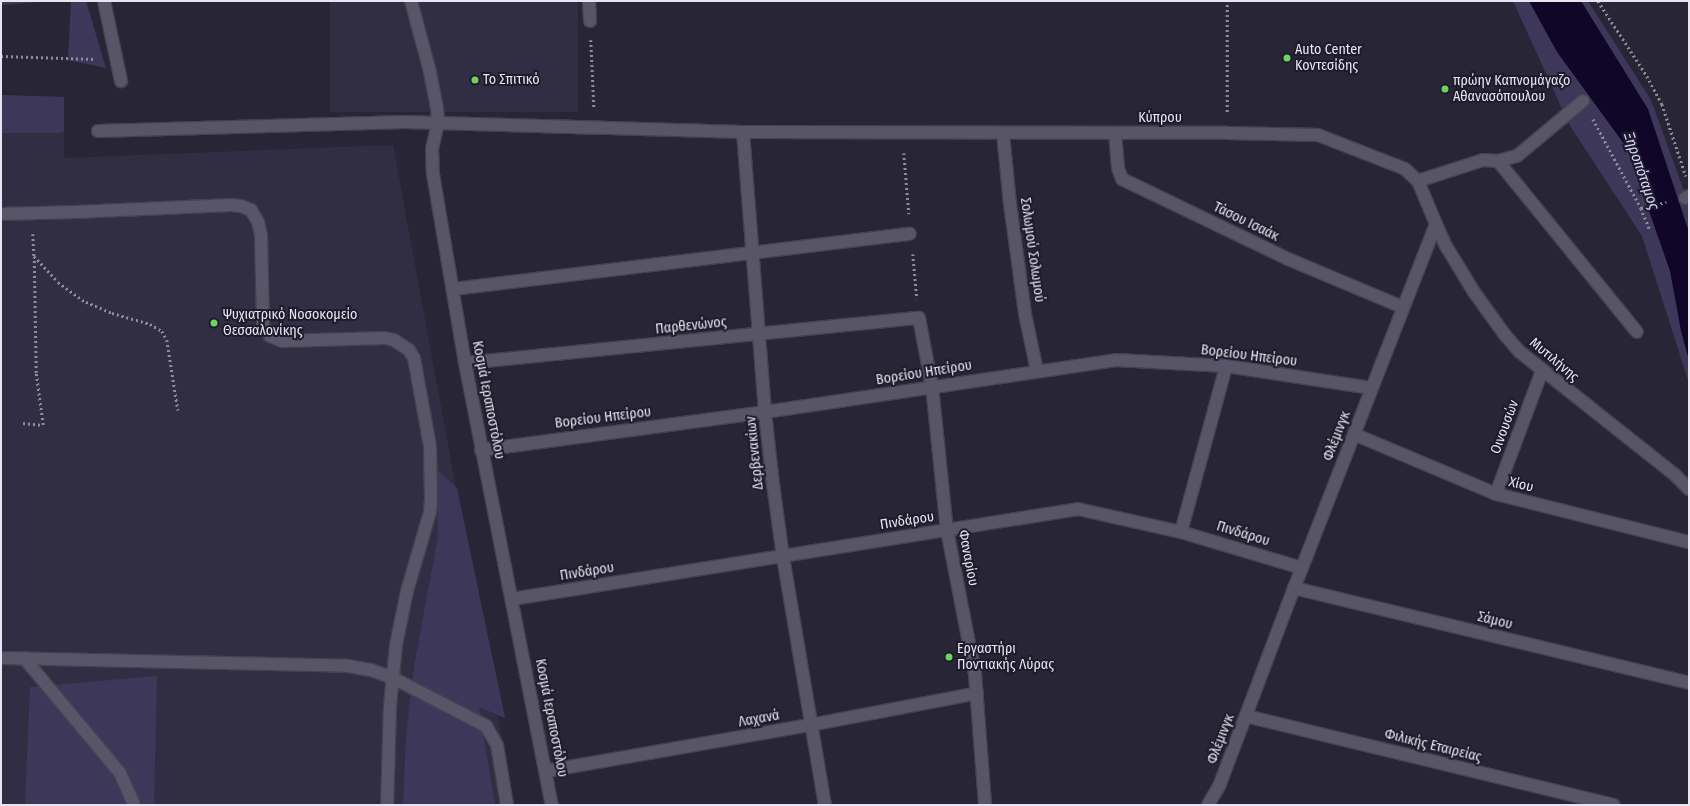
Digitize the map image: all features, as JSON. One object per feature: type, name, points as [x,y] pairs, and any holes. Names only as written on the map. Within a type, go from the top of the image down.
[{"type":"street","points":[[104,1],[122,81]]},
{"type":"street","name":"Κοσμά Ιεραποστόλου","points":[[411,1],[430,72],[437,108],[438,123],[432,148],[433,174],[465,363],[552,805]]},
{"type":"street","points":[[589,1],[590,22]]},
{"type":"street","points":[[1436,224],[1418,181],[1483,160],[1498,161],[1517,156],[1583,101]]},
{"type":"street","name":"Κύπρου","points":[[98,131],[405,122],[491,123],[743,132],[1227,133],[1318,136],[1405,170],[1418,181]]},
{"type":"street","name":"Δερβενακίων","points":[[743,132],[765,412],[782,556],[825,805]]},
{"type":"street","name":"Σολωμού Σολωμού","points":[[1003,133],[1010,204],[1025,314],[1037,371]]},
{"type":"street","name":"Τάσου Ισαάκ","points":[[1115,133],[1118,168],[1122,179],[1288,259],[1402,307]]},
{"type":"street","points":[[1498,161],[1637,332]]},
{"type":"street","points":[[1,214],[231,205],[241,206],[251,210],[258,222],[262,235],[263,326],[270,336],[282,340],[384,338],[394,340],[409,350],[414,358],[430,446],[431,498],[430,512],[402,610],[393,678],[387,805]]},
{"type":"street","name":"Φλέμινγκ","points":[[1208,805],[1219,786],[1402,307],[1436,224]]},
{"type":"street","name":"Μυτιλήνης","points":[[1436,224],[1461,271],[1490,315],[1520,352],[1542,371],[1675,475],[1689,489]]},
{"type":"street","points":[[453,289],[910,234]]},
{"type":"street","name":"Παρθενώνος","points":[[465,363],[919,318]]},
{"type":"street","name":"Φαναρίου","points":[[919,318],[932,386],[947,530],[972,653],[977,693],[979,750],[985,805]]},
{"type":"street","name":"Βορείου Ηπείρου","points":[[481,450],[765,412],[932,386],[1116,360],[1226,366],[1371,388]]},
{"type":"street","points":[[1181,532],[1226,366]]},
{"type":"street","name":"Οινουσών","points":[[1496,494],[1542,371]]},
{"type":"street","name":"Χίου","points":[[1354,434],[1496,494],[1689,542]]},
{"type":"street","name":"Πινδάρου","points":[[512,599],[1078,509],[1181,532],[1302,568]]},
{"type":"street","name":"Σάμου","points":[[1294,588],[1689,683]]},
{"type":"street","points":[[1,658],[358,667],[393,678],[486,726],[494,736],[497,746],[507,805]]},
{"type":"street","points":[[24,658],[120,773],[134,805]]},
{"type":"street","name":"Λαχανά","points":[[546,771],[810,725],[977,693]]},
{"type":"street","name":"Φιλικής Εταιρείας","points":[[1246,716],[1613,805]]},
{"type":"path","points":[[1227,1],[1227,133]]},
{"type":"path","points":[[1598,1],[1647,76],[1662,104],[1686,177]]},
{"type":"path","points":[[590,22],[595,127]]},
{"type":"path","points":[[1,56],[117,60]]},
{"type":"path","points":[[1583,101],[1642,208],[1649,228]]},
{"type":"path","points":[[1642,208],[1687,197]]},
{"type":"path","points":[[23,423],[43,425],[36,373],[34,256],[31,214]]},
{"type":"path","points":[[34,256],[58,282],[86,302],[112,313],[150,324],[162,331],[167,340],[178,410]]},
{"type":"shaded area","points":[[1,1],[50,1],[1,5]]},
{"type":"shaded area","points":[[71,1],[86,1],[106,68],[68,60]]},
{"type":"shaded area","points":[[330,1],[578,1],[578,112],[330,112]]},
{"type":"shaded area","points":[[1513,1],[1588,1],[1651,100],[1689,205],[1689,383],[1642,236],[1569,124]]},
{"type":"shaded area","name":"Ψυχιατρικό Νοσοκομείο Θεσσαλονίκης","points":[[1,95],[64,97],[64,158],[393,145],[514,805],[1,805]]},
{"type":"shaded area","points":[[1,95],[64,97],[64,131],[60,133],[1,133]]},
{"type":"shaded area","points":[[437,470],[457,488],[505,718],[479,707],[495,805],[403,805],[406,737],[414,667],[438,536]]},
{"type":"shaded area","points":[[157,676],[154,805],[25,805],[30,687]]},
{"type":"water","name":"Ξηροπόταμος","points":[[1529,1],[1581,1],[1648,109],[1689,232],[1689,360],[1681,331],[1670,271],[1627,148],[1557,52]]},
{"type":"place","name":"Auto Center Κοντεσίδης","points":[[1287,58]]},
{"type":"place","name":"Το Σπιτικό","points":[[475,80]]},
{"type":"place","name":"πρώην Καπνομάγαζο Αθανασόπουλου","points":[[1445,89]]},
{"type":"place","name":"Ψυχιατρικό Νοσοκομείο Θεσσαλονίκης","points":[[214,323]]},
{"type":"place","name":"Εργαστήρι Ποντιακής Λύρας","points":[[949,657]]}]
